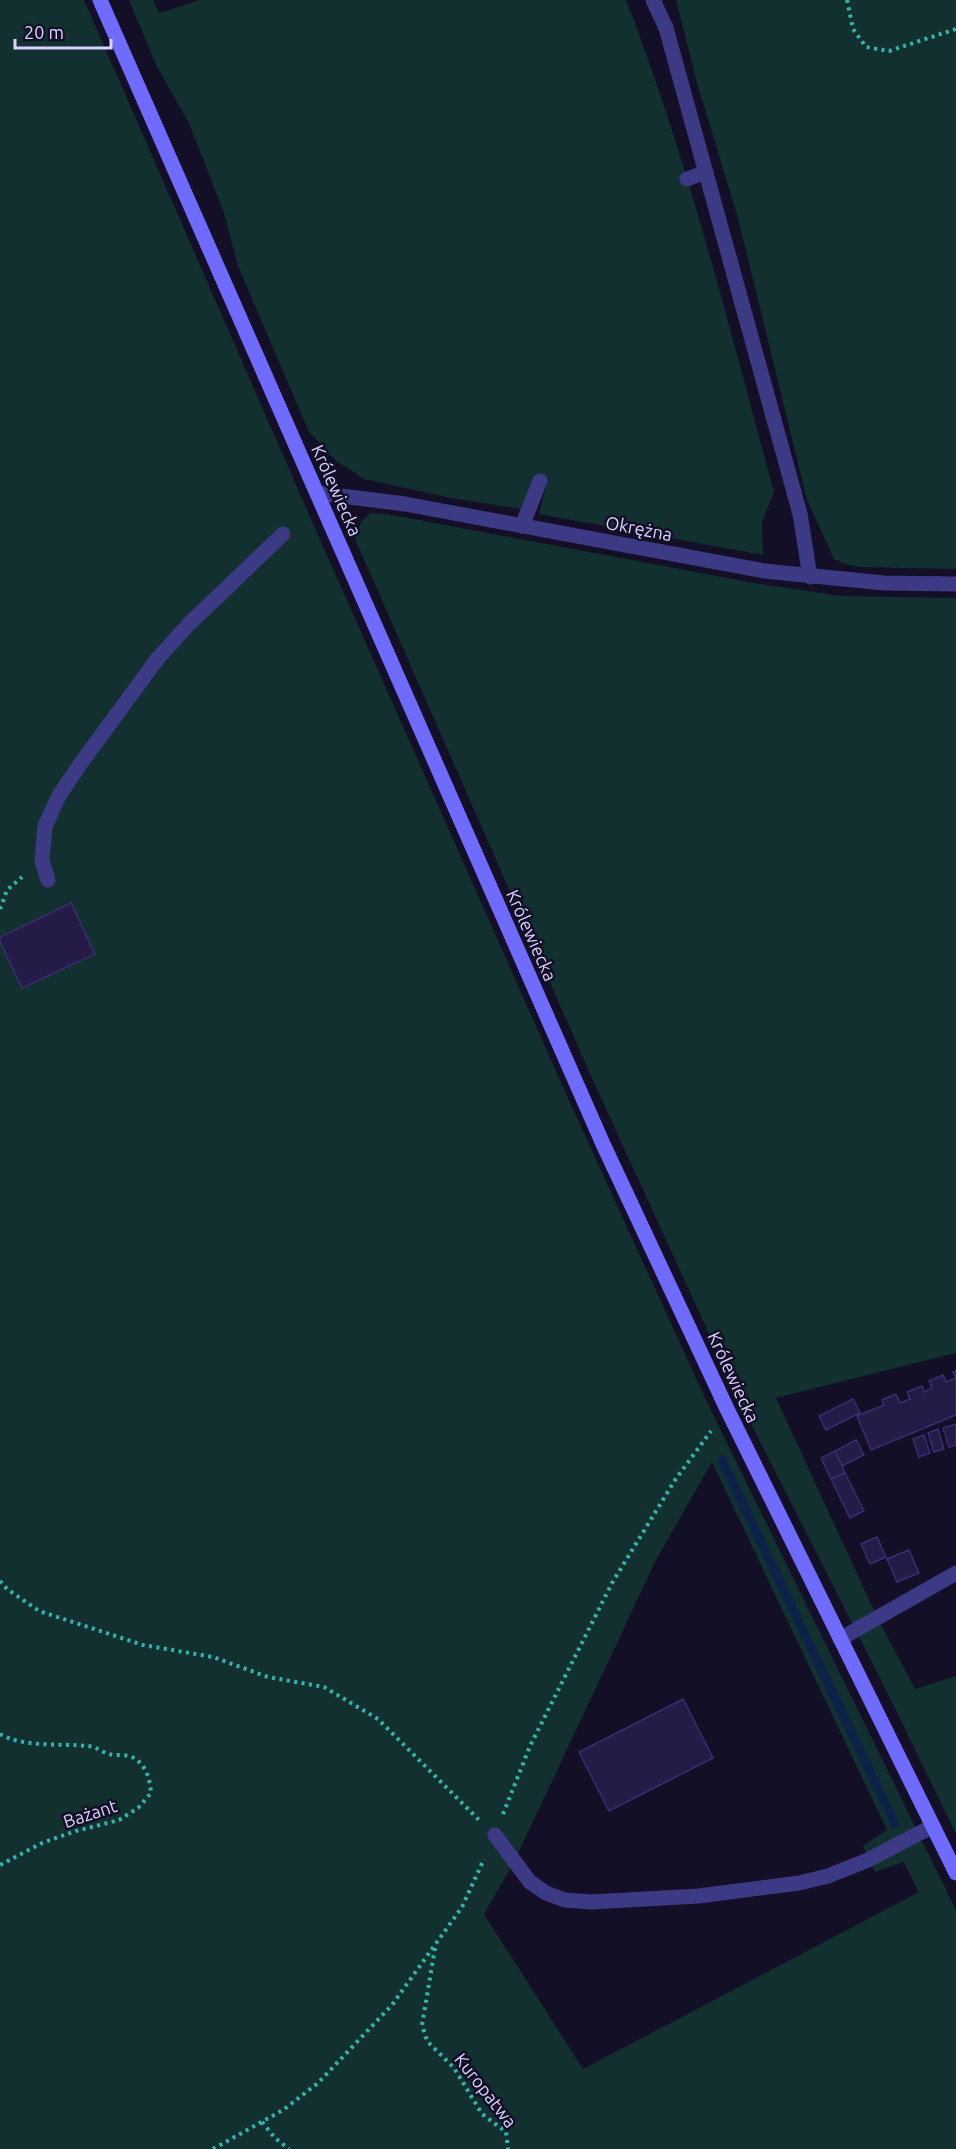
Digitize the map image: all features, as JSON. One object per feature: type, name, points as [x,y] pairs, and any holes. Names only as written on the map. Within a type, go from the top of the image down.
[{"type":"main road","name":"Królewiecka","points":[[100,0],[603,1144],[727,1409],[956,1873]]},
{"type":"street","points":[[653,0],[666,28],[800,514],[810,577]]},
{"type":"street","points":[[687,179],[706,172]]},
{"type":"street","points":[[522,526],[540,482]]},
{"type":"street","name":"Okrężna","points":[[317,493],[405,504],[764,571],[884,583],[956,584]]},
{"type":"street","points":[[48,880],[42,861],[45,826],[60,794],[158,658],[189,624],[283,534]]},
{"type":"street","points":[[840,1639],[956,1574]]},
{"type":"street","points":[[495,1835],[530,1882],[546,1893],[565,1900],[591,1902],[699,1896],[828,1876],[868,1860],[933,1826]]},
{"type":"path","points":[[847,0],[853,29],[866,47],[888,51],[956,29]]},
{"type":"path","points":[[0,909],[6,890],[42,861]]},
{"type":"path","points":[[213,2149],[283,2110],[318,2083],[392,2005],[435,1948],[462,1907],[495,1835],[530,1746],[612,1583],[675,1480],[727,1409]]},
{"type":"path","points":[[0,1581],[7,1589],[39,1611],[142,1645],[213,1657],[268,1677],[324,1687],[378,1719],[495,1835]]},
{"type":"path","name":"Bażant","points":[[0,1734],[7,1738],[42,1744],[90,1746],[110,1754],[132,1757],[144,1767],[151,1793],[138,1808],[119,1820],[42,1843],[0,1865]]},
{"type":"path","name":"Kuropatwa","points":[[435,1948],[422,2025],[427,2042],[454,2068],[482,2114],[506,2132],[508,2149]]},
{"type":"path","points":[[262,2122],[275,2138],[289,2149]]},
{"type":"green space","points":[[0,0],[84,0],[571,1105],[707,1402],[956,1910],[956,2149],[0,2149]],"holes":[[[712,1462],[887,1830],[863,1846],[875,1872],[904,1862],[919,1892],[583,2069],[484,1914],[514,1862],[656,1560]]]},
{"type":"green space","points":[[129,0],[153,0],[159,13],[200,0],[626,0],[688,182],[774,492],[762,522],[763,555],[539,514],[547,483],[533,480],[521,509],[451,498],[364,479],[336,461],[309,432],[238,266],[224,213],[189,123],[156,65]]},
{"type":"green space","points":[[676,0],[956,0],[956,569],[857,567],[834,559],[807,500],[738,218],[697,83]]},
{"type":"green space","points":[[371,513],[387,514],[754,583],[841,596],[956,598],[956,1353],[776,1398],[878,1619],[915,1689],[956,1676],[956,1834],[743,1408],[596,1087],[355,539],[360,524]]},
{"type":"building","points":[[71,903],[95,954],[22,988],[0,942],[0,937]]},
{"type":"building","points":[[943,1375],[946,1382],[956,1378],[956,1415],[871,1450],[857,1416],[884,1405],[882,1400],[896,1394],[900,1403],[910,1399],[907,1392],[922,1386],[924,1392],[932,1388],[929,1381]]},
{"type":"building","points":[[853,1399],[860,1413],[826,1430],[819,1416]]},
{"type":"building","points":[[956,1424],[956,1445],[949,1447],[943,1428]]},
{"type":"building","points":[[938,1429],[944,1449],[934,1452],[928,1433]]},
{"type":"building","points":[[924,1435],[930,1453],[919,1457],[913,1439]]},
{"type":"building","points":[[856,1440],[864,1455],[842,1466],[835,1451]]},
{"type":"building","points":[[835,1451],[845,1473],[831,1479],[821,1458]]},
{"type":"building","points":[[845,1473],[864,1511],[850,1518],[831,1479]]},
{"type":"building","points":[[877,1537],[886,1557],[870,1564],[861,1544]]},
{"type":"building","points":[[909,1550],[919,1573],[897,1582],[887,1559]]},
{"type":"building","points":[[683,1699],[713,1758],[609,1811],[579,1752]]},
{"type":"waterway","points":[[722,1460],[895,1824]]}]
